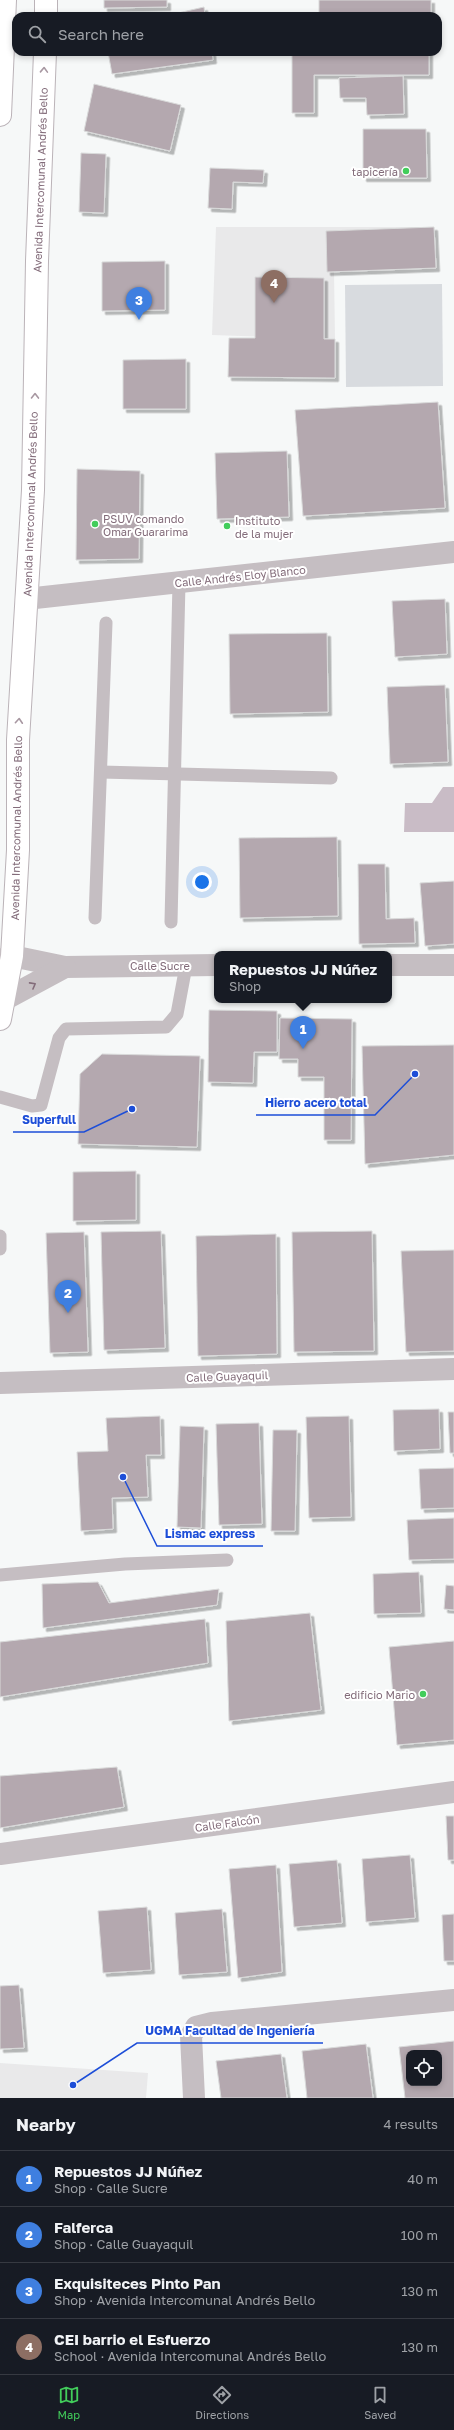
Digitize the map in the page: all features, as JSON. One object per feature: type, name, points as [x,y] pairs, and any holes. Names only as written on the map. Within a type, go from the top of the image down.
[{"type":"main road","points":[[0,115],[5,0]]},
{"type":"main road","points":[[46,0],[46,12]]},
{"type":"main road","name":"Avenida Intercomunal Andrés Bello","points":[[1,1007],[18,850],[18,740],[33,490],[37,261],[44,56]]},
{"type":"street","name":"Calle Andrés Eloy Blanco","points":[[26,599],[454,552]]},
{"type":"street","points":[[6,958],[65,967]]},
{"type":"street","name":"Calle Sucre","points":[[65,967],[102,965],[214,965]]},
{"type":"street","points":[[392,965],[454,965]]},
{"type":"street","points":[[1,1007],[65,967]]},
{"type":"street","name":"Calle Guayaquil","points":[[0,1382],[454,1369]]},
{"type":"street","name":"Calle Falcón","points":[[0,1854],[454,1792]]},
{"type":"street","points":[[194,2098],[191,2036],[196,2027],[212,2023],[454,2000]]},
{"type":"lane","points":[[171,922],[179,583]]},
{"type":"lane","points":[[95,918],[106,623]]},
{"type":"lane","points":[[101,772],[331,778]]},
{"type":"lane","points":[[0,1097],[32,1106],[41,1105],[59,1038],[66,1029],[166,1027],[177,1014],[186,966]]},
{"type":"lane","points":[[0,1236],[0,1249]]},
{"type":"lane","points":[[0,1575],[125,1564],[227,1560]]},
{"type":"shaded area","points":[[216,227],[434,227],[436,268],[334,271],[335,339],[212,335]]},
{"type":"shaded area","points":[[442,284],[443,386],[346,387],[345,285]]},
{"type":"shaded area","points":[[443,787],[454,787],[454,832],[404,832],[405,803],[432,803]]},
{"type":"shaded area","points":[[0,2063],[148,2073],[146,2098],[0,2098]]},
{"type":"building","points":[[104,0],[167,0],[167,7],[104,8]]},
{"type":"building","points":[[319,0],[431,0],[431,12],[319,12]]},
{"type":"building","points":[[204,7],[205,12],[182,12]]},
{"type":"building","points":[[109,56],[212,56],[213,60],[112,74]]},
{"type":"building","points":[[292,56],[429,56],[429,75],[314,75],[314,113],[292,113]]},
{"type":"building","points":[[403,76],[404,114],[367,115],[366,98],[340,98],[339,78]]},
{"type":"building","points":[[94,84],[181,105],[170,151],[84,131]]},
{"type":"building","points":[[363,129],[426,129],[427,178],[363,178]]},
{"type":"building","points":[[81,153],[106,154],[104,213],[79,212]]},
{"type":"building","points":[[210,168],[264,170],[263,183],[233,182],[232,209],[208,208]]},
{"type":"building","points":[[434,227],[436,268],[327,272],[326,231]]},
{"type":"building","points":[[165,261],[165,310],[102,311],[102,262]]},
{"type":"building","points":[[255,277],[324,278],[324,339],[335,339],[335,378],[228,377],[229,338],[255,338]]},
{"type":"building","points":[[186,359],[186,409],[123,409],[123,360]]},
{"type":"building","points":[[438,402],[445,508],[303,516],[295,410]]},
{"type":"building","points":[[287,451],[289,517],[217,519],[215,453]]},
{"type":"building","points":[[77,469],[140,471],[139,559],[76,560]]},
{"type":"building","points":[[445,599],[447,654],[395,657],[392,601]]},
{"type":"building","points":[[327,633],[328,712],[230,714],[229,634]]},
{"type":"building","points":[[445,685],[448,762],[390,764],[387,687]]},
{"type":"building","points":[[337,837],[338,916],[240,918],[239,838]]},
{"type":"building","points":[[358,864],[385,864],[386,919],[414,918],[415,943],[359,944]]},
{"type":"building","points":[[454,881],[454,944],[425,946],[420,883]]},
{"type":"building","points":[[209,1010],[277,1011],[277,1052],[254,1052],[253,1083],[208,1082]]},
{"type":"building","points":[[280,1018],[352,1019],[351,1140],[324,1140],[324,1077],[298,1077],[298,1059],[279,1059]]},
{"type":"building","points":[[454,1045],[454,1155],[365,1164],[362,1046]]},
{"type":"building","points":[[102,1054],[200,1056],[197,1147],[78,1144],[80,1074]]},
{"type":"building","points":[[136,1171],[136,1220],[73,1221],[73,1172]]},
{"type":"building","points":[[161,1231],[165,1348],[104,1350],[101,1232]]},
{"type":"building","points":[[372,1231],[374,1351],[294,1352],[292,1232]]},
{"type":"building","points":[[84,1232],[88,1352],[50,1353],[46,1233]]},
{"type":"building","points":[[276,1234],[277,1354],[198,1356],[196,1236]]},
{"type":"building","points":[[454,1250],[454,1351],[406,1352],[401,1251]]},
{"type":"building","points":[[439,1409],[440,1449],[394,1451],[393,1410]]},
{"type":"building","points":[[448,1412],[454,1412],[454,1453],[450,1453]]},
{"type":"building","points":[[160,1416],[161,1455],[146,1455],[148,1497],[112,1498],[113,1529],[81,1531],[77,1452],[108,1451],[106,1418]]},
{"type":"building","points":[[349,1416],[351,1517],[309,1518],[306,1417]]},
{"type":"building","points":[[259,1423],[262,1524],[219,1525],[216,1424]]},
{"type":"building","points":[[180,1426],[204,1427],[201,1528],[177,1527]]},
{"type":"building","points":[[273,1430],[297,1430],[295,1531],[271,1531]]},
{"type":"building","points":[[454,1468],[454,1508],[421,1509],[419,1469]]},
{"type":"building","points":[[454,1518],[454,1559],[409,1560],[407,1520]]},
{"type":"building","points":[[419,1572],[421,1613],[374,1614],[373,1574]]},
{"type":"building","points":[[98,1582],[109,1603],[219,1589],[217,1605],[43,1628],[42,1584]]},
{"type":"building","points":[[446,1585],[454,1586],[454,1610],[444,1609]]},
{"type":"building","points":[[310,1613],[321,1710],[229,1721],[226,1621]]},
{"type":"building","points":[[205,1619],[208,1663],[0,1697],[0,1642]]},
{"type":"building","name":"edificio Mario","points":[[454,1641],[454,1740],[397,1745],[389,1647]]},
{"type":"building","points":[[117,1767],[124,1807],[0,1828],[0,1776]]},
{"type":"building","points":[[446,1816],[454,1816],[454,1860],[448,1860]]},
{"type":"building","points":[[410,1855],[415,1918],[366,1922],[362,1859]]},
{"type":"building","points":[[337,1860],[342,1923],[294,1927],[289,1864]]},
{"type":"building","points":[[276,1865],[282,1972],[238,1978],[229,1869]]},
{"type":"building","points":[[147,1907],[151,1970],[103,1973],[98,1911]]},
{"type":"building","points":[[222,1909],[227,1972],[179,1975],[175,1913]]},
{"type":"building","points":[[454,1914],[454,1961],[444,1961],[442,1915]]},
{"type":"building","points":[[19,1985],[24,2048],[0,2049],[0,1986]]},
{"type":"building","points":[[454,2041],[454,2098],[405,2098],[399,2047]]},
{"type":"building","points":[[366,2044],[373,2098],[307,2098],[302,2051]]},
{"type":"building","points":[[281,2054],[287,2098],[221,2098],[216,2061]]},
{"type":"place","name":"tapicería","points":[[406,171]]},
{"type":"place","name":"CEI barrio el Esfuerzo","points":[[274,303]]},
{"type":"place","name":"Exquisiteces Pinto Pan","points":[[139,320]]},
{"type":"place","name":"PSUV comando Omar Guararima","points":[[95,524]]},
{"type":"place","name":"Instituto de la mujer","points":[[227,526]]},
{"type":"place","name":"Repuestos JJ Núñez","points":[[303,1049]]},
{"type":"place","name":"Hierro acero total","points":[[415,1074]]},
{"type":"place","name":"Superfull","points":[[132,1109]]},
{"type":"place","name":"Falferca","points":[[68,1313]]},
{"type":"place","name":"Lismac express","points":[[123,1477]]},
{"type":"place","name":"edificio Mario","points":[[423,1694]]},
{"type":"place","name":"UGMA Facultad de Ingeniería","points":[[73,2085]]}]
